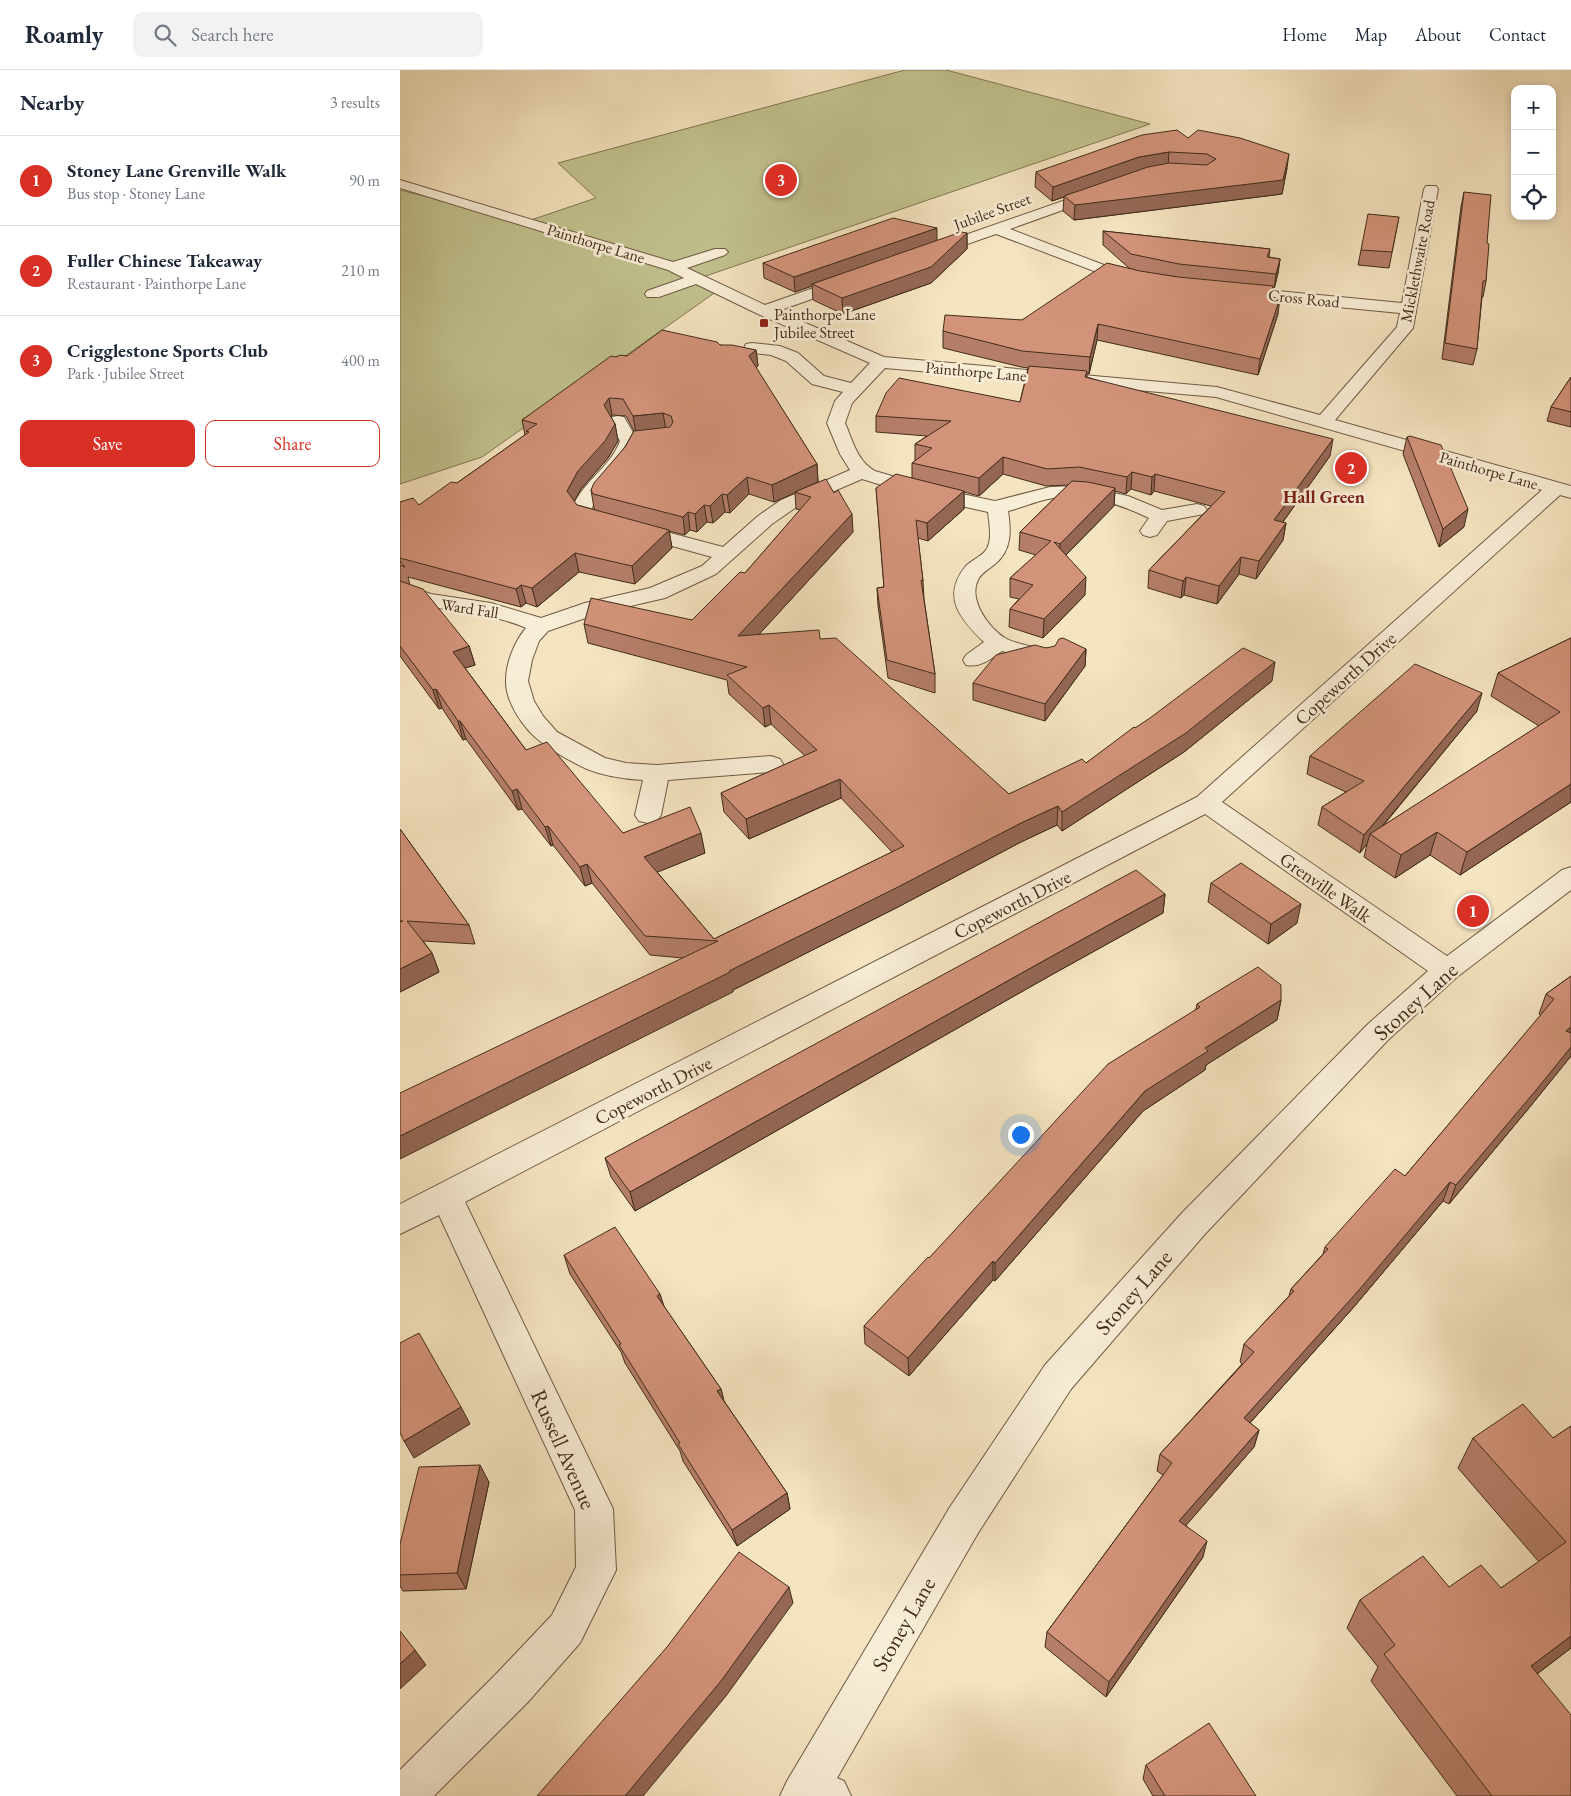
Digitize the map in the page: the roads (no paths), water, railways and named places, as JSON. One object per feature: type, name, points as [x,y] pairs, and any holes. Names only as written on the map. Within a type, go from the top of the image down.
[{"type":"street","name":"Painthorpe Lane","points":[[400,184],[673,267],[764,311],[881,362],[1217,392],[1564,490]]},
{"type":"street","name":"Jubilee Street","points":[[920,256],[1111,187]]},
{"type":"street","name":"Micklethwaite Road","points":[[1323,423],[1405,328],[1431,190]]},
{"type":"street","points":[[998,228],[1099,268],[1148,281]]},
{"type":"street","points":[[673,267],[720,252]]},
{"type":"street","points":[[764,311],[865,275]]},
{"type":"street","points":[[653,294],[696,279]]},
{"type":"street","name":"Cross Road","points":[[1224,291],[1410,309]]},
{"type":"street","points":[[747,346],[774,350],[792,357],[818,380],[854,389]]},
{"type":"street","points":[[881,362],[844,401],[836,423],[853,462],[861,472],[902,486],[997,507],[1052,492],[1075,491],[1123,500],[1155,524],[1198,510]]},
{"type":"street","points":[[618,421],[638,440],[626,452],[618,464],[584,497],[582,508],[588,517],[602,522],[640,529],[726,554]]},
{"type":"street","points":[[771,764],[657,774],[626,771],[597,764],[549,738],[534,720],[522,701],[518,681],[521,660],[528,640],[540,626],[594,608],[657,593],[709,570],[765,520],[788,504],[861,472]]},
{"type":"street","name":"Copeworth Drive","points":[[400,1220],[447,1198],[1206,803],[1564,490]]},
{"type":"street","points":[[997,507],[1000,535],[996,550],[974,571],[965,584],[965,600],[969,612],[977,624],[998,643],[1046,656]]},
{"type":"street","name":"Ward Fall","points":[[400,589],[413,596],[434,602],[504,613],[524,618],[540,626]]},
{"type":"street","points":[[974,660],[998,643]]},
{"type":"street","points":[[648,815],[657,774]]},
{"type":"street","name":"Grenville Walk","points":[[1206,803],[1447,970]]},
{"type":"street","name":"Stoney Lane","points":[[813,1793],[964,1520],[1058,1376],[1193,1224],[1378,1032],[1447,970],[1571,876]]},
{"type":"street","name":"Russell Avenue","points":[[404,1796],[512,1688],[566,1629],[596,1570],[594,1510],[447,1198]]},
{"type":"place","name":"Crigglestone Sports Club","points":[[781,180]]},
{"type":"place","name":"Painthorpe Lane Jubilee Street","points":[[764,323]]},
{"type":"place","name":"Fuller Chinese Takeaway","points":[[1351,468]]},
{"type":"place","name":"Stoney Lane Grenville Walk","points":[[1473,911]]},
{"type":"district","name":"Hall Green","points":[[1324,497]]}]
